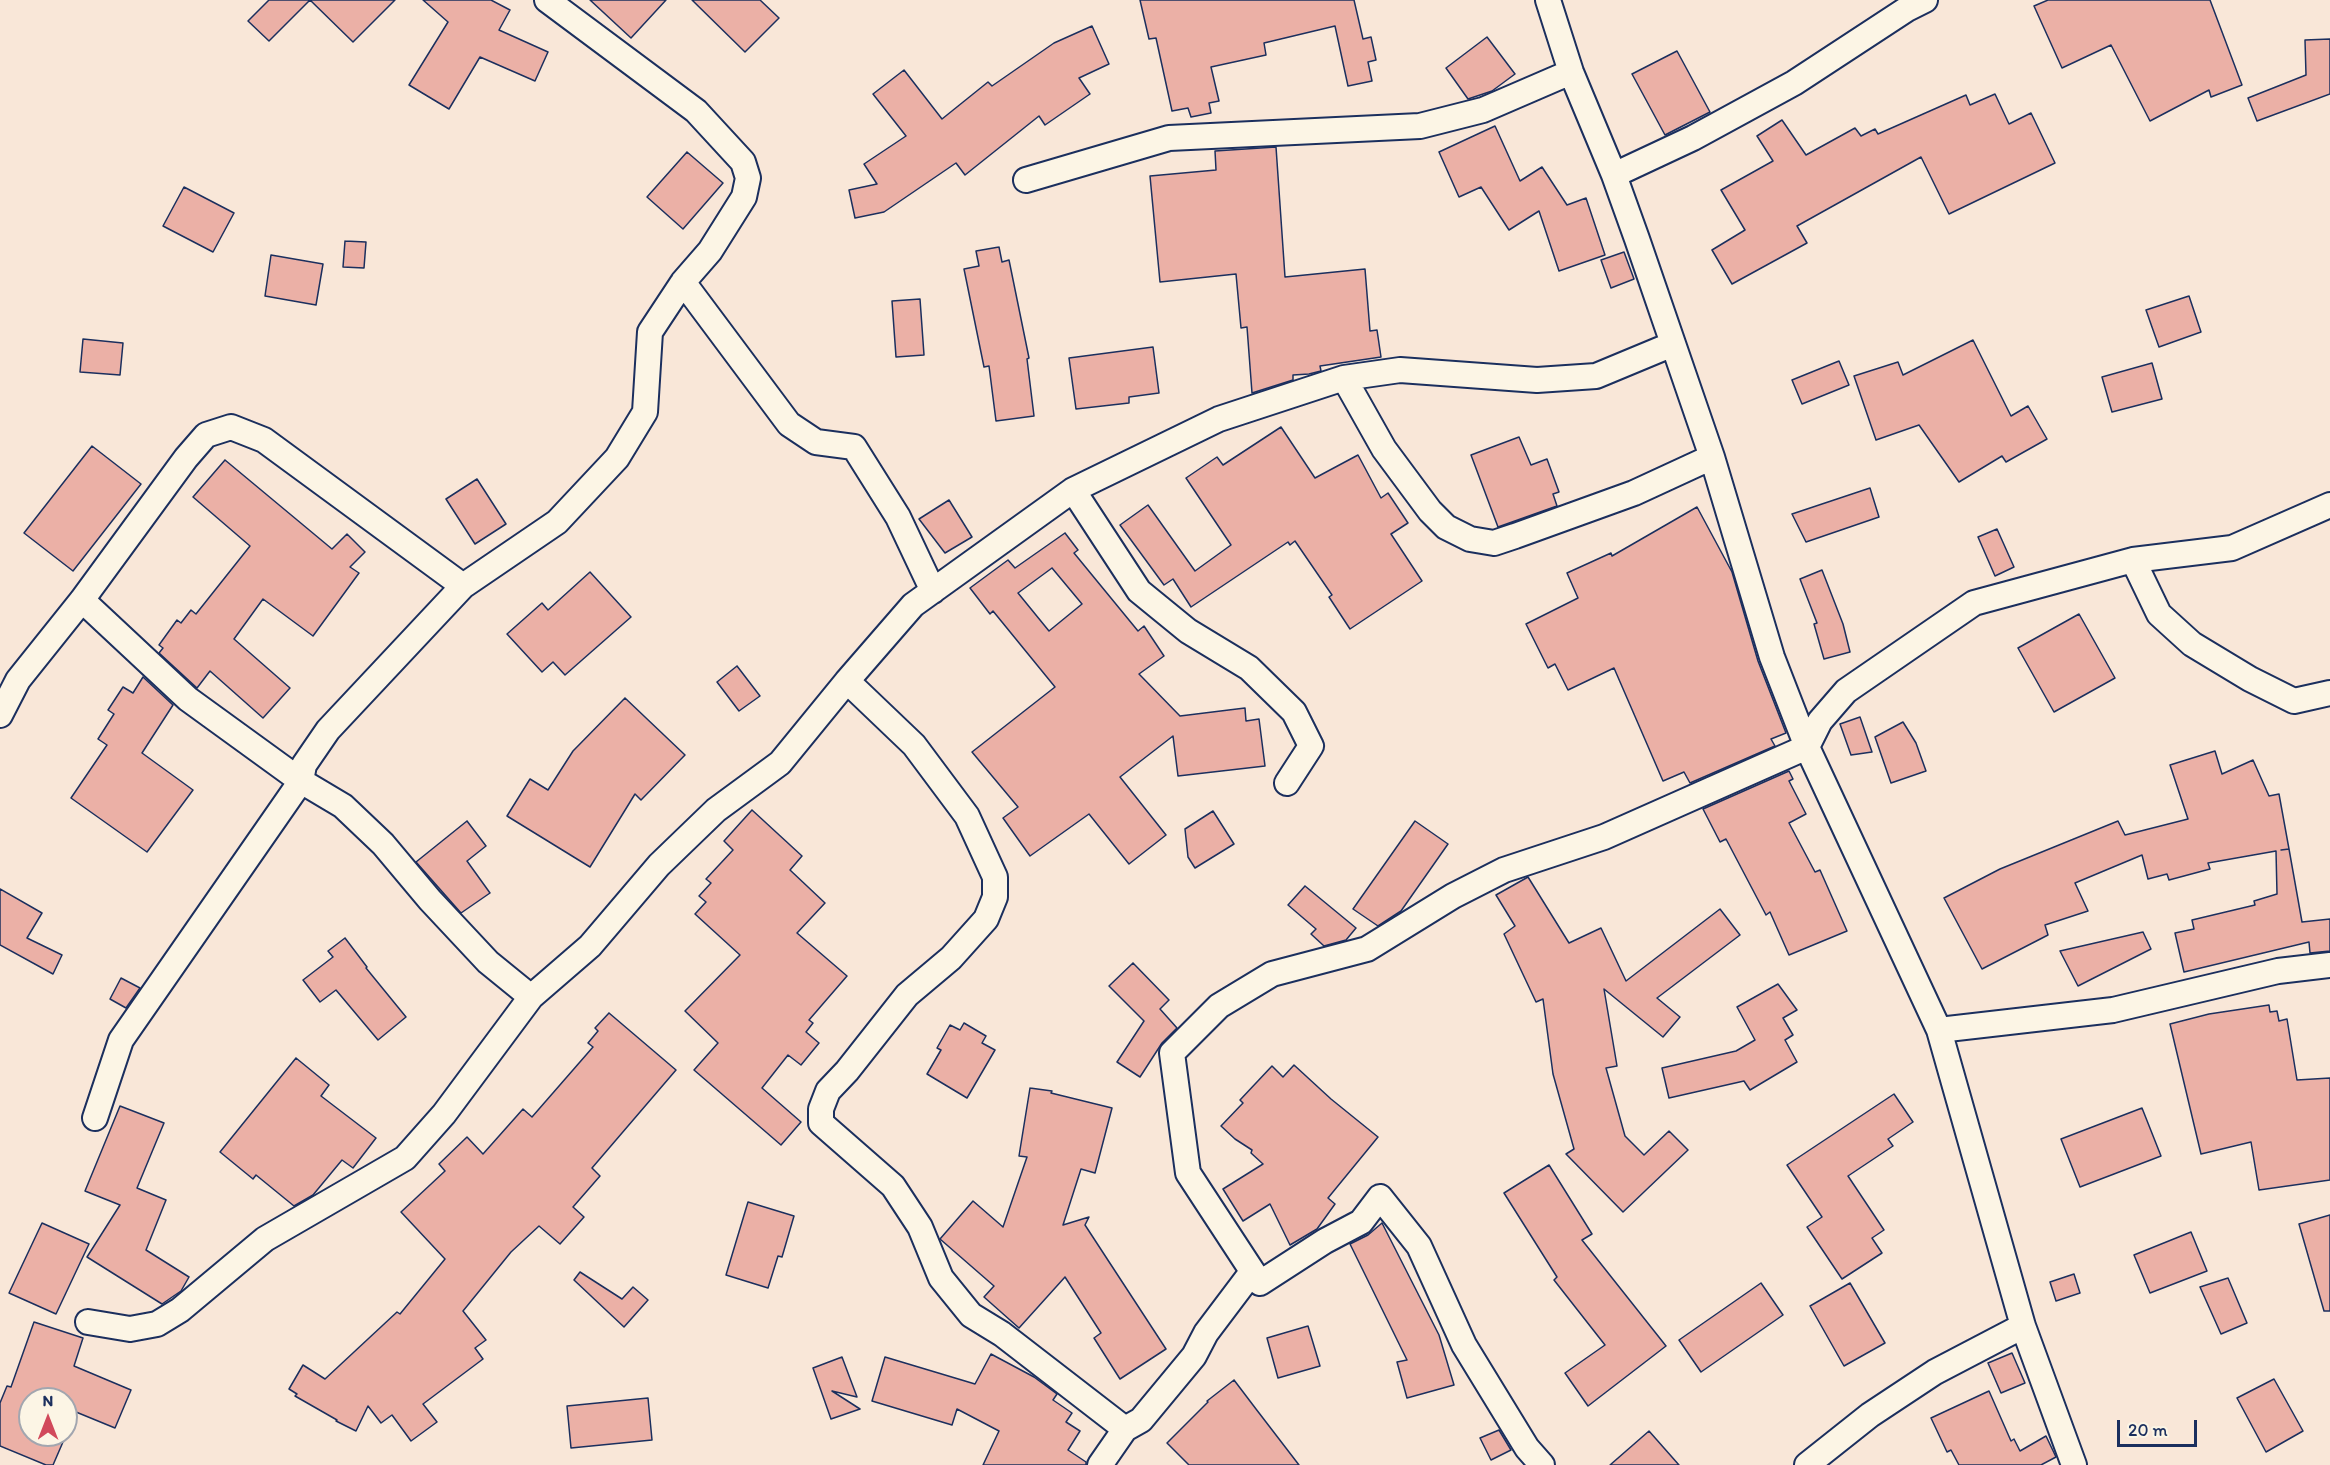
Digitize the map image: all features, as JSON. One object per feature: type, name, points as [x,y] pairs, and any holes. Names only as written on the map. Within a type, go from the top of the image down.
[{"type":"street","points":[[95,1118],[121,1040],[301,781],[304,765],[328,730],[463,586],[557,522],[617,458],[645,412],[650,332],[683,282],[710,251],[744,197],[748,178],[743,162],[696,111],[547,0]]},
{"type":"street","points":[[1548,0],[1571,72],[1614,175],[1712,457],[1772,657],[1807,747],[1939,1030],[2023,1326],[2074,1465]]},
{"type":"street","points":[[1614,175],[1692,138],[1794,83],[1907,9],[1925,0]]},
{"type":"street","points":[[1026,180],[1169,138],[1420,126],[1483,110],[1571,72]]},
{"type":"street","points":[[683,282],[789,424],[816,442],[854,447],[898,517],[933,591]]},
{"type":"street","points":[[88,1322],[130,1329],[157,1324],[180,1311],[265,1239],[405,1158],[444,1114],[531,997],[590,946],[659,865],[716,810],[780,763],[913,605],[1073,490],[1219,420],[1344,378],[1400,370],[1537,380],[1596,376],[1673,344]]},
{"type":"street","points":[[1344,378],[1384,449],[1430,511],[1446,527],[1470,539],[1494,543],[1515,536],[1634,493],[1712,457]]},
{"type":"street","points":[[0,715],[18,680],[82,600],[206,435],[231,428],[264,440],[463,586]]},
{"type":"street","points":[[1073,490],[1139,591],[1188,631],[1249,668],[1294,712],[1311,746],[1287,783]]},
{"type":"street","points":[[1542,1465],[1527,1448],[1464,1345],[1419,1246],[1380,1197],[1361,1222],[1325,1241],[1260,1283],[1188,1173],[1172,1053],[1219,1006],[1272,974],[1367,949],[1453,896],[1503,870],[1604,837],[1807,747],[1820,721],[1846,691],[1876,668],[1974,603],[2133,560],[2232,548],[2330,505]]},
{"type":"street","points":[[2133,560],[2159,614],[2192,644],[2250,679],[2294,701],[2330,693]]},
{"type":"street","points":[[82,600],[188,699],[301,781],[343,806],[383,844],[430,900],[488,962],[531,997]]},
{"type":"street","points":[[847,681],[914,745],[967,816],[995,877],[994,897],[986,919],[951,958],[907,995],[847,1071],[828,1091],[821,1109],[821,1123],[893,1186],[920,1227],[941,1278],[971,1315],[1002,1334],[1125,1429]]},
{"type":"street","points":[[1939,1030],[2113,1010],[2278,971],[2330,964]]},
{"type":"street","points":[[1100,1465],[1125,1429],[1141,1420],[1194,1356],[1206,1333],[1252,1272]]},
{"type":"street","points":[[1807,1465],[1870,1415],[1935,1371],[2023,1326]]},
{"type":"building","points":[[269,0],[310,0],[269,41],[248,21]]},
{"type":"building","points":[[310,0],[395,0],[353,42]]},
{"type":"building","points":[[423,0],[491,0],[510,10],[499,30],[548,52],[535,81],[480,57],[449,109],[409,85],[448,22]]},
{"type":"building","points":[[590,0],[666,0],[631,38]]},
{"type":"building","points":[[692,0],[760,0],[779,18],[745,52]]},
{"type":"building","points":[[1140,0],[1354,0],[1363,39],[1371,37],[1376,60],[1368,62],[1372,81],[1348,86],[1335,26],[1264,43],[1266,55],[1211,67],[1219,101],[1209,103],[1211,113],[1191,117],[1188,108],[1172,111],[1156,38],[1149,39]]},
{"type":"building","points":[[2048,0],[2210,0],[2242,85],[2211,97],[2209,90],[2150,121],[2111,45],[2062,68],[2034,6]]},
{"type":"building","points":[[1092,26],[1109,64],[1079,78],[1090,94],[1045,125],[1039,116],[965,175],[956,163],[884,212],[855,218],[849,190],[877,184],[864,164],[906,136],[873,94],[904,70],[942,119],[988,82],[992,86],[1054,43]]},
{"type":"building","points":[[1487,37],[1515,74],[1492,91],[1468,99],[1446,68]]},
{"type":"building","points":[[2330,39],[2330,94],[2257,121],[2248,98],[2306,75],[2305,40]]},
{"type":"building","points":[[1677,51],[1710,112],[1665,135],[1632,74]]},
{"type":"building","points":[[1995,94],[2009,124],[2031,113],[2055,163],[1949,214],[1921,157],[1797,226],[1807,243],[1732,284],[1712,250],[1745,230],[1721,190],[1773,161],[1757,136],[1782,120],[1806,155],[1855,128],[1861,136],[1875,129],[1878,134],[1966,95],[1970,105]]},
{"type":"building","points":[[1495,126],[1520,181],[1542,167],[1567,205],[1586,198],[1605,255],[1559,271],[1539,211],[1509,230],[1481,187],[1459,197],[1439,152]]},
{"type":"building","points":[[1276,147],[1285,277],[1365,269],[1370,331],[1377,330],[1381,357],[1320,366],[1321,371],[1293,375],[1293,380],[1252,393],[1247,327],[1241,328],[1236,274],[1160,282],[1150,176],[1216,170],[1215,151]]},
{"type":"building","points":[[687,152],[723,183],[683,229],[647,197]]},
{"type":"building","points":[[184,187],[234,213],[213,252],[163,226]]},
{"type":"building","points":[[345,241],[366,242],[364,268],[343,267]]},
{"type":"building","points":[[999,247],[1002,262],[1009,260],[1029,358],[1027,359],[1034,416],[996,421],[989,366],[984,367],[964,269],[979,266],[976,251]]},
{"type":"building","points":[[1624,252],[1634,279],[1611,288],[1601,260]]},
{"type":"building","points":[[271,255],[323,264],[316,305],[265,296]]},
{"type":"building","points":[[2189,296],[2201,332],[2159,347],[2146,310]]},
{"type":"building","points":[[920,299],[924,355],[896,357],[892,301]]},
{"type":"building","points":[[83,339],[123,343],[120,375],[80,372]]},
{"type":"building","points":[[1973,340],[2011,416],[2028,406],[2047,439],[2006,462],[2002,456],[1959,482],[1919,425],[1876,440],[1854,376],[1898,362],[1903,375]]},
{"type":"building","points":[[1153,347],[1159,393],[1129,397],[1129,403],[1076,409],[1069,358]]},
{"type":"building","points":[[1839,361],[1849,385],[1802,404],[1792,380]]},
{"type":"building","points":[[2152,363],[2162,399],[2112,412],[2102,377]]},
{"type":"building","points":[[1281,427],[1315,478],[1358,455],[1381,498],[1388,493],[1408,523],[1391,534],[1422,581],[1350,629],[1329,597],[1332,595],[1295,541],[1290,545],[1288,542],[1191,607],[1173,579],[1164,585],[1120,525],[1148,505],[1195,571],[1231,545],[1186,478],[1217,457],[1223,465]]},
{"type":"building","points":[[1519,437],[1531,465],[1547,459],[1559,492],[1553,494],[1557,506],[1498,527],[1471,455]]},
{"type":"building","points":[[92,446],[141,484],[73,571],[24,533]]},
{"type":"building","points":[[225,460],[332,549],[347,534],[365,552],[350,567],[359,573],[313,636],[263,599],[234,639],[290,688],[263,718],[210,671],[197,688],[159,653],[163,648],[159,645],[177,620],[181,623],[191,610],[196,614],[250,546],[193,497]]},
{"type":"building","points":[[477,479],[506,524],[475,544],[446,499]]},
{"type":"building","points":[[1870,488],[1879,517],[1806,542],[1792,514]]},
{"type":"building","points":[[949,500],[972,537],[945,553],[919,519]]},
{"type":"building","points":[[1697,507],[1732,572],[1758,661],[1786,733],[1771,739],[1775,746],[1690,783],[1684,772],[1663,781],[1614,668],[1568,690],[1555,664],[1548,668],[1526,624],[1578,598],[1567,573],[1611,553],[1612,556]]},
{"type":"building","points":[[1997,529],[2014,567],[1995,576],[1978,537]]},
{"type":"building","points":[[1065,533],[1078,550],[1074,553],[1138,631],[1144,626],[1164,656],[1139,674],[1180,716],[1245,708],[1246,721],[1259,719],[1265,766],[1178,776],[1173,736],[1120,777],[1166,835],[1129,864],[1089,814],[1030,856],[1003,818],[1018,807],[972,752],[1055,687],[993,611],[990,614],[970,588],[1008,560],[1015,568]],"holes":[[[1052,568],[1082,604],[1049,631],[1018,593]]]},
{"type":"building","points":[[1822,570],[1843,624],[1850,652],[1824,659],[1814,624],[1817,623],[1800,579]]},
{"type":"building","points":[[590,572],[631,617],[565,675],[553,662],[542,672],[507,634],[542,603],[548,610]]},
{"type":"building","points":[[2079,614],[2115,678],[2054,712],[2018,648]]},
{"type":"building","points":[[737,666],[760,696],[739,711],[717,682]]},
{"type":"building","points":[[143,677],[173,705],[142,753],[193,790],[147,852],[71,798],[107,745],[98,739],[114,714],[108,710],[123,687],[133,693]]},
{"type":"building","points":[[625,698],[685,755],[641,800],[635,794],[590,867],[507,816],[530,779],[548,790],[573,751]]},
{"type":"building","points":[[1860,717],[1872,752],[1851,755],[1840,724]]},
{"type":"building","points":[[1903,722],[1916,743],[1926,771],[1891,783],[1875,737]]},
{"type":"building","points":[[2215,751],[2222,774],[2253,760],[2269,796],[2279,794],[2302,922],[2330,919],[2330,951],[2310,953],[2309,942],[2184,972],[2175,933],[2194,929],[2192,920],[2255,905],[2254,901],[2277,894],[2276,851],[2208,863],[2210,869],[2169,880],[2167,874],[2148,879],[2142,855],[2075,883],[2088,911],[2045,925],[2048,935],[1982,969],[1944,898],[2000,869],[2118,821],[2125,835],[2188,819],[2170,765]]},
{"type":"building","points":[[1789,771],[1793,779],[1789,781],[1806,814],[1789,823],[1815,872],[1820,870],[1847,931],[1789,955],[1770,912],[1766,915],[1726,839],[1720,842],[1703,809]]},
{"type":"building","points":[[752,810],[802,856],[790,870],[825,903],[797,933],[847,976],[809,1020],[813,1023],[806,1032],[819,1043],[801,1065],[788,1055],[762,1088],[801,1122],[781,1145],[694,1070],[718,1043],[685,1011],[740,955],[695,914],[706,902],[699,896],[711,883],[706,879],[733,850],[724,841]]},
{"type":"building","points":[[1213,811],[1234,844],[1195,868],[1188,857],[1185,829]]},
{"type":"building","points":[[467,821],[486,846],[467,861],[490,893],[461,913],[416,862]]},
{"type":"building","points":[[1415,821],[1448,844],[1401,911],[1378,926],[1353,909]]},
{"type":"building","points":[[1528,877],[1569,943],[1601,928],[1626,981],[1720,909],[1740,935],[1657,998],[1680,1017],[1663,1037],[1604,989],[1617,1066],[1606,1068],[1625,1136],[1644,1155],[1669,1131],[1688,1150],[1623,1212],[1566,1154],[1574,1149],[1553,1074],[1543,999],[1536,1002],[1504,934],[1515,926],[1496,895]]},
{"type":"building","points":[[1305,886],[1356,928],[1346,940],[1324,946],[1311,934],[1316,929],[1288,905]]},
{"type":"building","points":[[0,889],[42,913],[27,938],[62,955],[53,974],[0,945]]},
{"type":"building","points":[[2143,932],[2151,949],[2078,986],[2060,951]]},
{"type":"building","points":[[345,938],[406,1017],[378,1040],[336,990],[320,1002],[303,980],[333,957],[328,951]]},
{"type":"building","points":[[1133,963],[1169,1000],[1160,1009],[1177,1028],[1162,1043],[1140,1077],[1117,1062],[1144,1021],[1109,986]]},
{"type":"building","points":[[121,978],[140,988],[126,1008],[110,999]]},
{"type":"building","points":[[1778,984],[1797,1010],[1783,1018],[1793,1035],[1785,1040],[1797,1062],[1750,1090],[1744,1081],[1669,1098],[1662,1068],[1736,1051],[1755,1040],[1737,1007]]},
{"type":"building","points":[[2269,1005],[2270,1012],[2277,1011],[2279,1021],[2287,1019],[2297,1080],[2330,1078],[2330,1180],[2259,1190],[2251,1142],[2201,1154],[2170,1024],[2209,1014]]},
{"type":"building","points":[[609,1013],[676,1070],[592,1168],[600,1176],[573,1207],[584,1217],[560,1244],[539,1226],[511,1252],[463,1311],[486,1340],[475,1348],[483,1359],[423,1404],[437,1422],[411,1441],[392,1415],[381,1423],[368,1406],[356,1431],[295,1396],[297,1394],[289,1389],[303,1365],[325,1379],[397,1312],[400,1314],[445,1259],[401,1212],[445,1171],[439,1164],[467,1137],[483,1154],[523,1109],[532,1117],[593,1047],[588,1043],[598,1031],[595,1028]]},
{"type":"building","points":[[964,1023],[986,1036],[982,1043],[995,1050],[967,1098],[927,1074],[941,1050],[937,1048],[950,1025],[960,1030]]},
{"type":"building","points":[[296,1058],[329,1085],[321,1096],[376,1138],[353,1168],[342,1160],[313,1195],[294,1206],[256,1175],[253,1179],[220,1152]]},
{"type":"building","points":[[1294,1065],[1378,1137],[1328,1198],[1335,1204],[1317,1229],[1290,1245],[1270,1204],[1243,1221],[1223,1189],[1263,1164],[1251,1153],[1252,1150],[1221,1126],[1243,1103],[1240,1100],[1272,1066],[1283,1077]]},
{"type":"building","points":[[1030,1088],[1052,1091],[1051,1093],[1112,1108],[1095,1173],[1081,1169],[1063,1225],[1089,1217],[1085,1225],[1166,1349],[1120,1379],[1094,1338],[1101,1333],[1065,1277],[1019,1328],[984,1297],[994,1286],[940,1239],[973,1201],[1003,1227],[1027,1157],[1019,1156]]},
{"type":"building","points":[[1894,1094],[1913,1122],[1888,1139],[1893,1146],[1848,1176],[1884,1230],[1872,1238],[1882,1253],[1842,1279],[1807,1227],[1822,1217],[1787,1165]]},
{"type":"building","points":[[120,1106],[164,1123],[137,1188],[166,1200],[146,1250],[189,1277],[181,1291],[162,1304],[87,1257],[120,1205],[85,1191]]},
{"type":"building","points":[[2142,1108],[2161,1156],[2080,1187],[2061,1139]]},
{"type":"building","points":[[1549,1165],[1592,1234],[1582,1240],[1666,1346],[1588,1406],[1565,1373],[1605,1345],[1554,1280],[1557,1277],[1504,1193]]},
{"type":"building","points":[[748,1202],[794,1216],[782,1257],[778,1256],[768,1288],[726,1275]]},
{"type":"building","points":[[2330,1215],[2330,1311],[2324,1311],[2299,1224]]},
{"type":"building","points":[[42,1223],[89,1244],[56,1314],[9,1293]]},
{"type":"building","points":[[1382,1223],[1439,1335],[1454,1385],[1407,1398],[1397,1362],[1407,1360],[1350,1244],[1368,1235]]},
{"type":"building","points":[[2191,1232],[2207,1271],[2150,1293],[2134,1255]]},
{"type":"building","points":[[580,1272],[622,1299],[633,1287],[648,1300],[624,1327],[574,1280]]},
{"type":"building","points":[[2074,1274],[2080,1293],[2056,1301],[2050,1282]]},
{"type":"building","points":[[2228,1278],[2247,1323],[2221,1334],[2200,1287]]},
{"type":"building","points":[[1761,1283],[1783,1315],[1701,1372],[1679,1340]]},
{"type":"building","points":[[1850,1283],[1885,1343],[1844,1366],[1810,1306]]},
{"type":"building","points":[[34,1322],[83,1338],[74,1366],[131,1390],[115,1428],[78,1413],[78,1387],[18,1387],[18,1447],[61,1447],[53,1465],[46,1465],[0,1446],[0,1403],[7,1386],[11,1387]]},
{"type":"building","points":[[1308,1326],[1320,1366],[1278,1378],[1267,1338]]},
{"type":"building","points":[[2012,1353],[2025,1383],[2001,1393],[1988,1363]]},
{"type":"building","points":[[991,1354],[1034,1377],[1057,1394],[1053,1400],[1072,1413],[1066,1422],[1080,1431],[1068,1450],[1086,1462],[1086,1465],[983,1465],[999,1431],[957,1409],[952,1425],[872,1401],[885,1357],[975,1384]]},
{"type":"building","points":[[842,1357],[857,1397],[832,1391],[860,1409],[831,1419],[813,1368]]},
{"type":"building","points":[[2274,1379],[2303,1431],[2266,1452],[2237,1398]]},
{"type":"building","points":[[1234,1380],[1299,1465],[1189,1465],[1167,1443],[1207,1401]]},
{"type":"building","points":[[1989,1391],[2011,1441],[2014,1439],[2020,1451],[2046,1436],[2056,1457],[2041,1465],[1959,1465],[1951,1450],[1947,1452],[1931,1418]]},
{"type":"building","points":[[648,1398],[652,1440],[571,1448],[567,1406]]},
{"type":"building","points":[[1499,1430],[1511,1450],[1491,1460],[1480,1438]]},
{"type":"building","points":[[1649,1431],[1679,1465],[1610,1465]]}]
